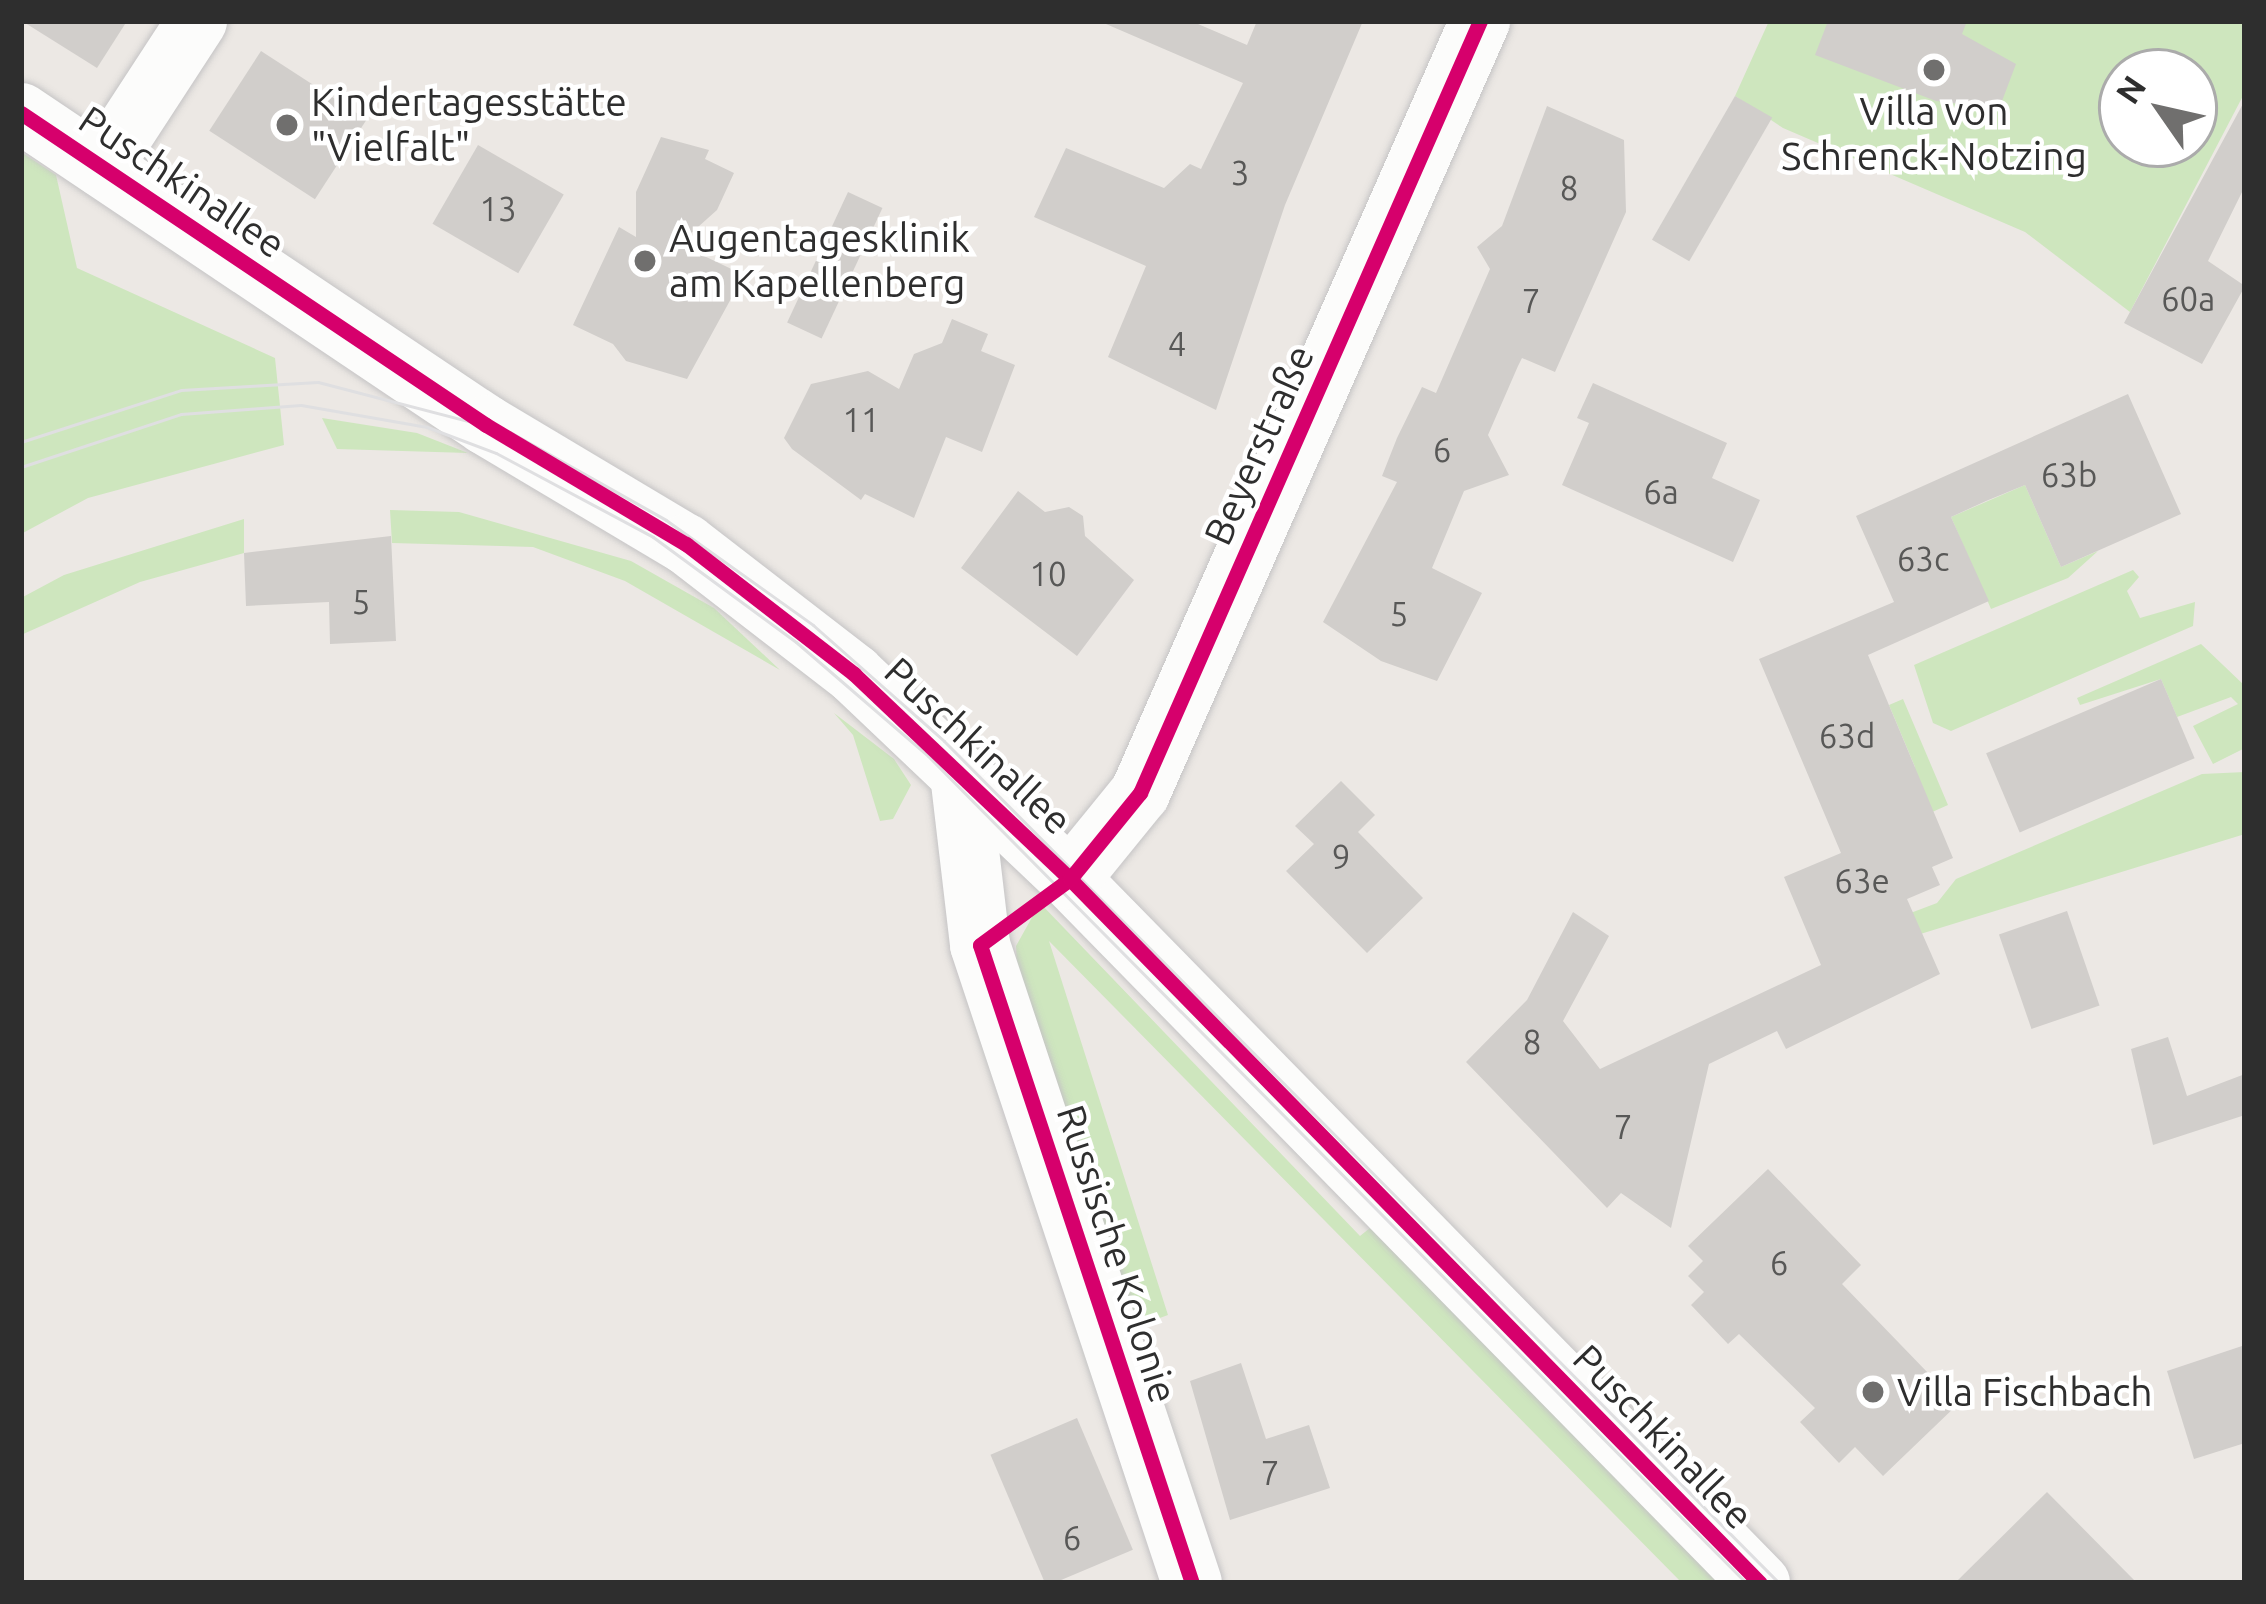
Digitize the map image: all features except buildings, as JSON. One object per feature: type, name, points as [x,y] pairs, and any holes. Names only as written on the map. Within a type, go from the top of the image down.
[{"type":"street","points":[[103,167],[197,21]]},
{"type":"street","name":"Beyerstraße","points":[[1070,879],[1141,793],[1480,21]]},
{"type":"street","name":"Puschkinallee","points":[[21,113],[759,594],[1070,879],[1760,1583]]},
{"type":"street","name":"Russische Kolonie","points":[[960,774],[980,945],[1192,1583]]},
{"type":"green space","points":[[1769,21],[2245,21],[2245,92],[2218,144],[2218,48],[2098,48],[2098,168],[2205,168],[2130,312],[2025,232],[1783,128],[1735,96]]},
{"type":"green space","points":[[21,152],[56,175],[77,268],[275,358],[284,445],[88,498],[21,534]]},
{"type":"green space","points":[[322,418],[417,433],[468,453],[337,449]]},
{"type":"green space","points":[[2025,485],[2061,567],[2098,551],[2068,578],[1991,609],[1951,517]]},
{"type":"green space","points":[[390,510],[459,512],[631,561],[714,608],[780,670],[625,581],[533,547],[392,543]]},
{"type":"green space","points":[[244,519],[244,553],[140,582],[21,635],[21,598],[64,575]]},
{"type":"green space","points":[[2133,570],[2139,577],[2127,591],[2140,618],[2195,602],[2193,626],[1951,731],[1933,723],[1914,665]]},
{"type":"green space","points":[[2201,644],[2245,686],[2245,748],[2213,764],[2193,726],[2238,704],[2231,697],[2177,717],[2161,679],[2080,705],[2077,698]]},
{"type":"green space","points":[[1903,699],[1948,805],[1878,836],[1915,767],[1889,705]]},
{"type":"green space","points":[[834,713],[894,759],[911,785],[893,819],[880,821],[853,735]]},
{"type":"green space","points":[[2245,772],[2245,834],[1836,960],[1818,948],[1937,903],[1956,879],[2202,774]]},
{"type":"green space","points":[[1040,903],[1360,1236],[1370,1228],[1718,1583],[1682,1583],[1049,941],[1168,1315],[1135,1327],[1017,971],[1016,946]]},
{"type":"tram line","points":[[21,442],[181,390],[318,382],[510,432],[666,520],[813,625],[944,741],[1779,1583]]},
{"type":"tram line","points":[[21,467],[181,414],[301,405],[427,427],[496,453],[653,537],[796,642],[928,756],[1746,1583]]},
{"type":"cycle path","points":[[1192,1583],[980,945],[1070,879],[1140,793],[1480,21]]},
{"type":"cycle path","points":[[21,113],[486,425],[686,544],[854,674],[1070,879],[1760,1583]]},
{"type":"place","name":"Villa von Schrenck-Notzing","points":[[1934,70]]},
{"type":"place","name":"Kindertagesstätte \"Vielfalt\"","points":[[287,125]]},
{"type":"place","name":"Augentagesklinik am Kapellenberg","points":[[645,261]]},
{"type":"place","name":"Villa Fischbach","points":[[1873,1392]]}]
